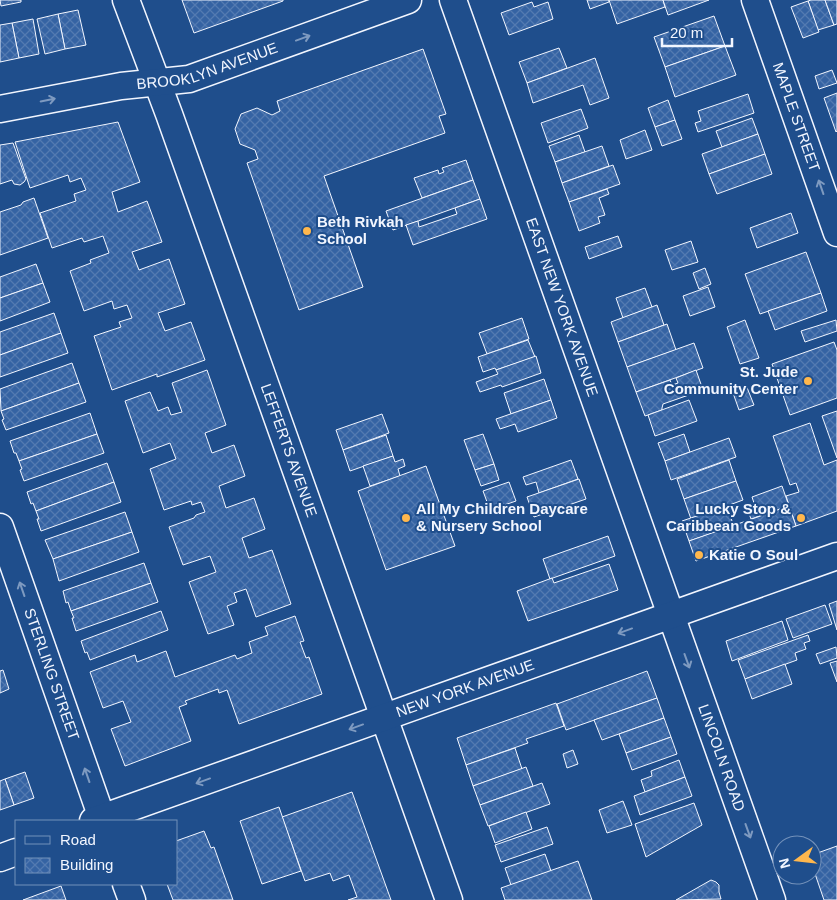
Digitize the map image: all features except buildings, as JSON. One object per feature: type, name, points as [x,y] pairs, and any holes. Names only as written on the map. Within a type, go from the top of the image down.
[{"type":"street","name":"LEFFERTS AVENUE","points":[[126,0],[449,900]]},
{"type":"street","name":"BROOKLYN AVENUE","points":[[0,109],[121,86],[189,79],[408,0]]},
{"type":"street","name":"EAST NEW YORK AVENUE","points":[[453,0],[671,615]]},
{"type":"street","name":"MAPLE STREET","points":[[755,0],[837,233]]},
{"type":"street","name":"STERLING STREET","points":[[0,527],[99,820]]},
{"type":"street","name":"NEW YORK AVENUE","points":[[99,820],[837,556]]},
{"type":"street","name":"LINCOLN ROAD","points":[[671,615],[772,900]]},
{"type":"street","points":[[0,858],[15,852]]},
{"type":"street","points":[[126,885],[132,900]]},
{"type":"place","name":"Beth Rivkah School","points":[[307,231]]},
{"type":"place","name":"St. Jude Community Center","points":[[808,381]]},
{"type":"place","name":"All My Children Daycare & Nursery School","points":[[406,518]]},
{"type":"place","name":"Lucky Stop & Caribbean Goods","points":[[801,518]]},
{"type":"place","name":"Katie O Soul","points":[[699,555]]}]
